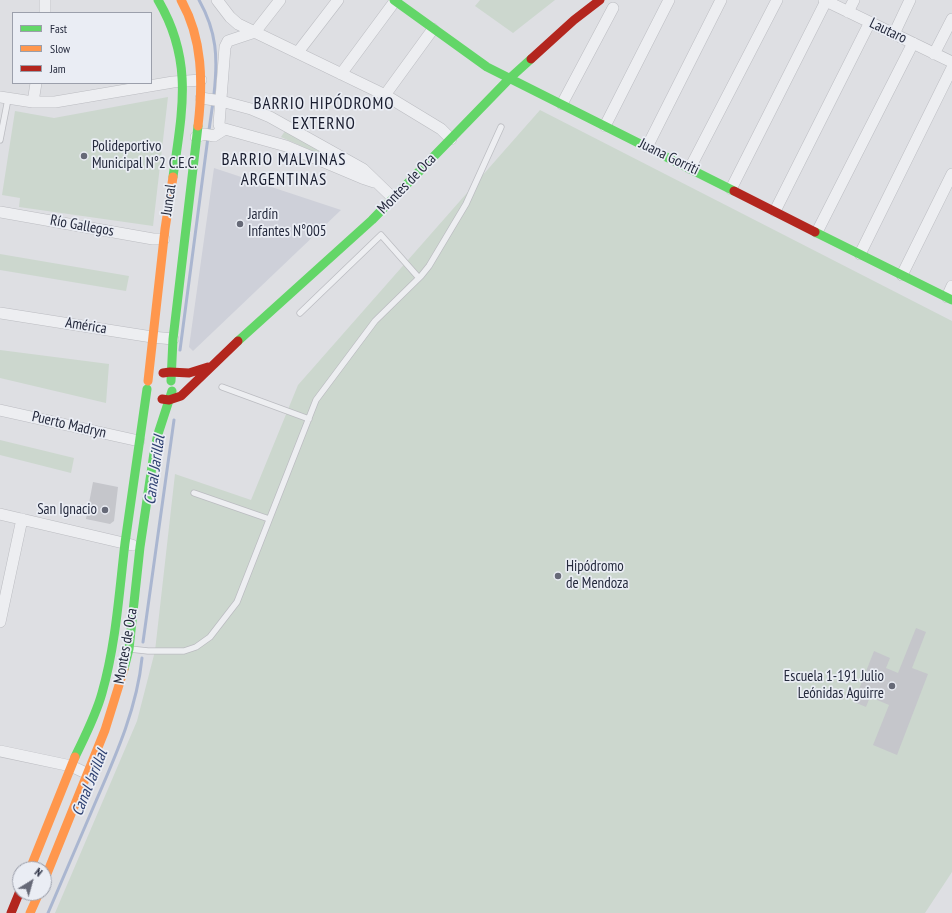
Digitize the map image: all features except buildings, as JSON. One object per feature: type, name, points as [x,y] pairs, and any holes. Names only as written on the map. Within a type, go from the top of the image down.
[{"type":"main road","name":"Juncal","points":[[147,385],[164,239],[182,112],[180,50],[173,26],[158,0]]},
{"type":"main road","name":"Juncal","points":[[166,400],[166,397],[172,390],[171,381],[167,372],[173,339],[201,98],[201,80],[193,24],[181,0]]},
{"type":"main road","name":"Juana Gorriti","points":[[394,0],[407,4],[433,28],[487,66],[949,299]]},
{"type":"main road","name":"Montes de Oca","points":[[52,861],[88,774],[116,698],[129,648],[140,547],[148,493],[158,434],[166,400],[181,396],[211,365],[372,220],[510,78],[574,20],[600,0]]},
{"type":"main road","name":"Montes de Oca","points":[[167,372],[187,374],[211,365]]},
{"type":"main road","points":[[166,400],[153,398],[150,395],[147,385],[151,376],[167,372]]},
{"type":"main road","name":"Montes de Oca","points":[[33,861],[99,700],[109,666],[147,385]]},
{"type":"main road","points":[[11,913],[16,901]]},
{"type":"main road","points":[[30,913],[35,901]]},
{"type":"street","points":[[45,0],[45,12]]},
{"type":"street","points":[[221,131],[219,124],[224,47],[228,41],[255,32],[280,0]]},
{"type":"street","points":[[298,52],[338,0]]},
{"type":"street","points":[[341,74],[394,0]]},
{"type":"street","points":[[605,126],[669,0]]},
{"type":"street","points":[[647,147],[721,0]]},
{"type":"street","points":[[690,168],[777,0]]},
{"type":"street","points":[[731,189],[825,0]]},
{"type":"street","name":"Lautaro","points":[[825,0],[952,62]]},
{"type":"street","points":[[848,12],[854,0]]},
{"type":"street","points":[[894,34],[910,0]]},
{"type":"street","points":[[219,1],[230,17],[238,24],[385,95],[441,129],[451,138]]},
{"type":"street","points":[[562,104],[613,8]]},
{"type":"street","points":[[934,54],[952,19]]},
{"type":"street","points":[[775,211],[870,22]]},
{"type":"street","points":[[385,95],[433,28]]},
{"type":"street","points":[[817,232],[913,43]]},
{"type":"street","points":[[860,254],[952,68]]},
{"type":"street","points":[[4,98],[33,102],[55,102],[182,81],[201,80]]},
{"type":"street","points":[[33,102],[36,84]]},
{"type":"street","points":[[201,98],[221,101],[270,116],[363,169],[393,198]]},
{"type":"street","points":[[196,137],[204,134],[214,136],[225,129],[286,146],[362,178],[377,182]]},
{"type":"street","points":[[902,275],[952,174]]},
{"type":"street","name":"Río Gallegos","points":[[0,212],[153,239],[164,239]]},
{"type":"street","points":[[949,299],[952,286]]},
{"type":"street","name":"América","points":[[0,313],[173,339]]},
{"type":"street","name":"Puerto Madryn","points":[[0,410],[139,441]]},
{"type":"street","points":[[0,514],[140,547]]},
{"type":"street","points":[[0,622],[22,519]]},
{"type":"street","points":[[0,751],[71,766],[88,774]]},
{"type":"lane","points":[[0,140],[4,98]]},
{"type":"lane","points":[[129,648],[148,651],[184,651],[196,647],[210,637],[237,602],[316,400],[375,321],[419,278],[429,266],[466,204],[501,127]]},
{"type":"lane","points":[[300,313],[381,235],[419,278]]},
{"type":"lane","points":[[222,387],[309,419]]},
{"type":"lane","points":[[194,494],[269,519]]},
{"type":"shaded area","points":[[480,0],[555,0],[513,33],[475,6]]},
{"type":"shaded area","name":"Polideportivo Municipal N°2 C.E.C.","points":[[168,97],[153,226],[19,207],[20,198],[2,195],[15,111],[54,118]]},
{"type":"shaded area","name":"Hipódromo de Mendoza","points":[[540,110],[952,321],[952,872],[925,913],[55,913],[137,721],[155,651],[175,474],[251,500],[298,385]]},
{"type":"shaded area","points":[[285,131],[353,169],[281,137]]},
{"type":"shaded area","points":[[214,168],[341,210],[193,351],[189,347]]},
{"type":"shaded area","points":[[0,254],[129,276],[126,291],[0,270]]},
{"type":"shaded area","points":[[0,350],[109,364],[106,403],[0,378]]},
{"type":"shaded area","points":[[0,440],[74,458],[71,473],[0,455]]},
{"type":"waterway","name":"Canal Jarillal","points":[[199,0],[210,23],[215,46],[216,69],[214,94]]},
{"type":"waterway","points":[[209,130],[213,102]]},
{"type":"waterway","name":"Canal Jarillal","points":[[180,350],[208,137]]},
{"type":"waterway","name":"Canal Jarillal","points":[[143,642],[174,420]]},
{"type":"waterway","name":"Canal Jarillal","points":[[48,913],[125,731],[136,695],[142,658]]},
{"type":"traffic: fast","points":[[158,0],[169,22],[177,44],[181,65],[182,108],[173,177]]},
{"type":"traffic: fast","points":[[394,0],[487,67],[734,191]]},
{"type":"traffic: fast","points":[[238,341],[372,220],[510,78],[531,59]]},
{"type":"traffic: fast","points":[[171,381],[173,339],[198,126]]},
{"type":"traffic: fast","points":[[815,232],[952,300]]},
{"type":"traffic: fast","points":[[75,757],[100,701],[111,656],[125,543],[147,389]]},
{"type":"traffic: fast","points":[[124,669],[129,649],[140,547],[154,453],[158,434],[172,391]]},
{"type":"traffic: slow","points":[[181,0],[194,30],[200,62],[201,94],[198,126]]},
{"type":"traffic: slow","points":[[148,381],[165,229],[173,177]]},
{"type":"traffic: slow","points":[[52,861],[105,730],[124,669]]},
{"type":"traffic: slow","points":[[33,861],[75,757]]},
{"type":"traffic: slow","points":[[30,913],[35,901]]},
{"type":"traffic: jam","points":[[531,59],[574,20],[600,0]]},
{"type":"traffic: jam","points":[[734,191],[815,232]]},
{"type":"traffic: jam","points":[[162,399],[169,400],[181,396],[238,341]]},
{"type":"traffic: jam","points":[[163,373],[189,373],[208,367]]},
{"type":"traffic: jam","points":[[11,913],[16,901]]},
{"type":"place","name":"Polideportivo Municipal N°2 C.E.C.","points":[[84,156]]},
{"type":"place","name":"Jardín Infantes N°005","points":[[240,224]]},
{"type":"place","name":"San Ignacio","points":[[105,510]]},
{"type":"place","name":"Hipódromo de Mendoza","points":[[558,576]]},
{"type":"place","name":"Escuela 1-191 Julio Leónidas Aguirre","points":[[892,686]]},
{"type":"district","name":"BARRIO HIPÓDROMO EXTERNO","points":[[324,114]]},
{"type":"district","name":"BARRIO MALVINAS ARGENTINAS","points":[[284,170]]}]
